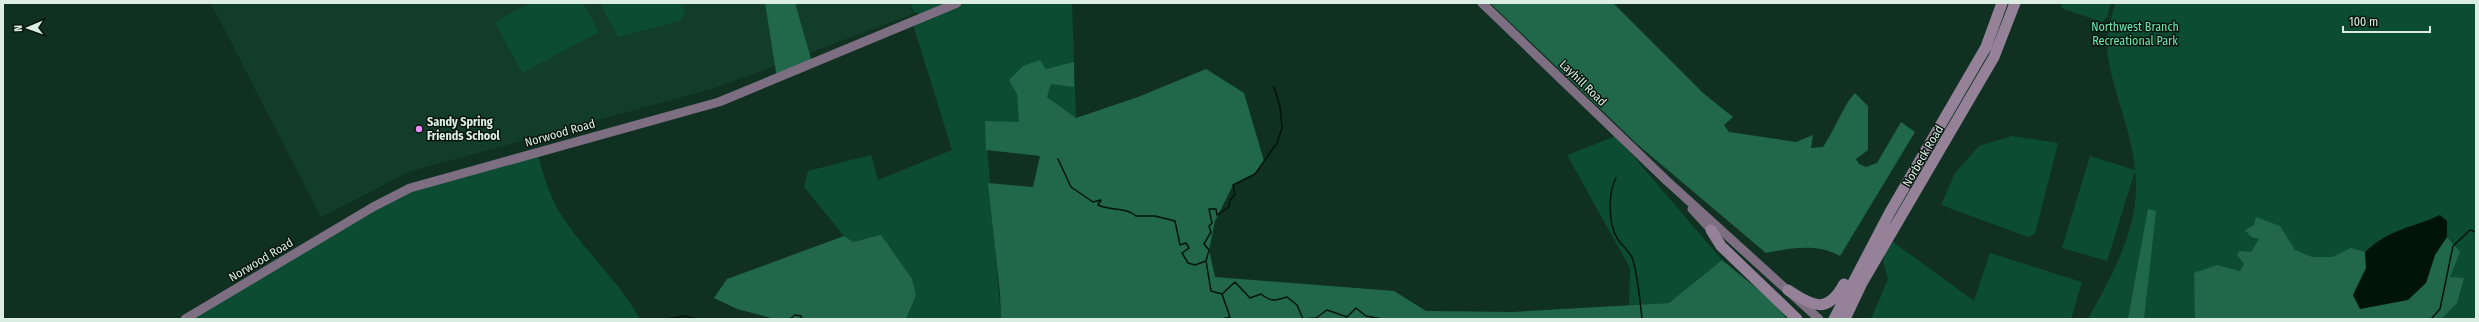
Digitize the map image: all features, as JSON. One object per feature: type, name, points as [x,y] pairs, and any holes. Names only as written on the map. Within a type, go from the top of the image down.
[{"type":"main road","name":"Norwood Road","points":[[185,319],[373,207],[410,188],[719,102],[956,3]]},
{"type":"main road","name":"Layhill Road","points":[[1482,3],[1667,181],[1819,319]]},
{"type":"main road","name":"Norbeck Road","points":[[1834,319],[1904,187],[1986,47],[2002,3]]},
{"type":"main road","name":"Norbeck Road","points":[[1845,319],[1862,283],[1898,221],[1917,193],[1994,57],[2015,3]]},
{"type":"main road","name":"Layhill Road","points":[[1667,181],[1711,230],[1803,319]]},
{"type":"main road","points":[[1788,290],[1809,304],[1825,304],[1832,301],[1838,294],[1888,203],[1904,187]]},
{"type":"main road","points":[[1855,319],[1862,294],[1890,245],[1898,221]]},
{"type":"main road","points":[[1711,230],[1721,246],[1797,319]]},
{"type":"shaded area","name":"Sandy Spring Friends School","points":[[211,3],[909,3],[913,14],[715,88],[411,171],[321,217]]},
{"type":"shaded area","points":[[765,3],[795,3],[812,62],[777,78]]},
{"type":"shaded area","points":[[1490,3],[1613,3],[1703,93],[1733,117],[1724,125],[1729,132],[1796,142],[1813,135],[1811,148],[1823,147],[1847,104],[1855,93],[1868,106],[1868,150],[1856,159],[1859,164],[1866,167],[1877,163],[1901,122],[1915,132],[1840,256],[1823,249],[1813,248],[1794,248],[1766,253],[1637,144]]},
{"type":"shaded area","points":[[1040,60],[1046,69],[1074,62],[1074,87],[1051,84],[1047,97],[1076,118],[1138,97],[1206,69],[1244,93],[1264,161],[1255,174],[1233,185],[1215,221],[1209,250],[1215,277],[1394,291],[1426,311],[1513,312],[1669,303],[1722,260],[1771,300],[1787,319],[1001,319],[1000,293],[988,183],[1033,187],[1040,156],[986,150],[985,121],[1019,122],[1017,94],[1009,80],[1023,66]]},
{"type":"shaded area","points":[[2148,209],[2156,211],[2144,319],[2128,319]]},
{"type":"shaded area","points":[[2440,215],[2447,221],[2447,237],[2435,255],[2426,283],[2408,300],[2360,309],[2353,295],[2366,268],[2365,252],[2383,238]]},
{"type":"shaded area","points":[[2256,217],[2280,226],[2295,250],[2312,257],[2332,257],[2351,248],[2365,252],[2366,268],[2353,295],[2426,283],[2435,255],[2447,237],[2460,252],[2450,277],[2464,278],[2457,303],[2441,319],[2195,319],[2194,273],[2217,265],[2240,271],[2244,264],[2237,255],[2239,251],[2251,252],[2259,239],[2251,237],[2245,230],[2254,225]]},
{"type":"shaded area","points":[[881,235],[912,279],[916,295],[906,319],[775,319],[737,309],[714,298],[727,279],[844,236],[853,242]]},
{"type":"green space","points":[[530,3],[583,3],[599,32],[522,73],[495,22]]},
{"type":"green space","points":[[600,3],[682,3],[685,11],[681,21],[618,37]]},
{"type":"green space","points":[[910,3],[949,3],[918,15],[917,12],[914,13]]},
{"type":"green space","points":[[958,3],[1072,3],[1076,118],[1047,97],[1051,84],[1074,63],[1046,69],[1017,94],[1019,123],[985,121],[1001,319],[906,319],[916,295],[844,236],[804,187],[808,171],[871,155],[878,180],[952,150],[912,21]]},
{"type":"green space","points":[[2063,3],[2111,3],[2107,17],[2102,22],[2061,8]]},
{"type":"green space","name":"Northwest Branch Recreational Park","points":[[2115,3],[2476,3],[2476,319],[2088,319],[2115,267],[2130,230],[2136,191],[2135,171],[2107,261],[2062,248],[2090,156],[2135,170],[2127,127],[2114,85],[2107,50],[2110,23]]},
{"type":"green space","points":[[1616,136],[1722,260],[1669,303],[1629,305],[1630,268],[1567,155]]},
{"type":"green space","points":[[2012,136],[2058,143],[2035,234],[2028,237],[1941,205],[1955,173],[1979,146]]},
{"type":"green space","points":[[537,153],[549,191],[560,213],[569,227],[622,291],[640,319],[185,319],[410,188]]},
{"type":"green space","points":[[1889,239],[1974,301],[1990,253],[2082,282],[2071,319],[1871,319],[1888,279],[1883,261]]},
{"type":"waterway","points":[[1206,261],[1209,250],[1204,244],[1211,232],[1209,226],[1212,223],[1209,209],[1216,209],[1217,215],[1229,207],[1230,200],[1235,194],[1233,185],[1255,174],[1277,143],[1282,128],[1280,106],[1274,87]]},
{"type":"waterway","points":[[1058,159],[1071,187],[1093,202],[1101,200],[1098,205],[1128,211],[1136,216],[1155,216],[1175,221],[1180,245],[1186,243],[1189,248],[1182,253],[1188,263],[1195,265],[1206,261],[1211,291],[1222,294]]},
{"type":"waterway","points":[[1616,178],[1613,184],[1610,199],[1612,224],[1617,238],[1630,253],[1633,260],[1638,282],[1642,319]]},
{"type":"waterway","points":[[2431,319],[2440,309],[2453,246],[2470,230],[2476,232]]},
{"type":"waterway","points":[[1222,319],[1230,317],[1222,294],[1235,282],[1250,298],[1261,294],[1273,300],[1287,297],[1297,305],[1303,319],[1316,318],[1327,310],[1347,317],[1356,308],[1366,316],[1382,319]]},
{"type":"waterway","points":[[790,319],[795,315],[801,316],[802,319]]},
{"type":"waterway","points":[[666,319],[685,316],[697,319]]},
{"type":"place","name":"Sandy Spring Friends School","points":[[419,129]]}]
